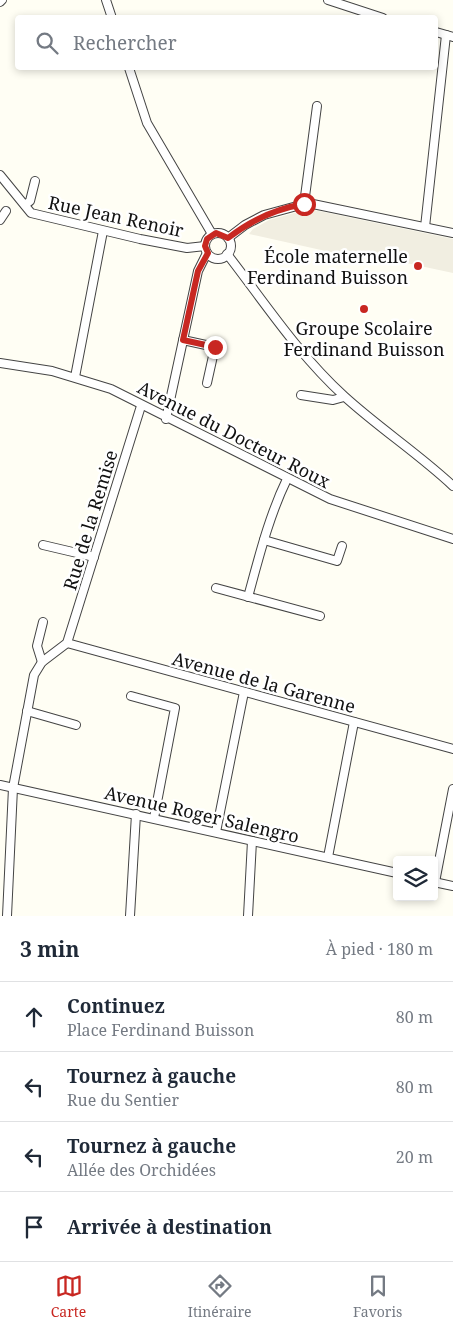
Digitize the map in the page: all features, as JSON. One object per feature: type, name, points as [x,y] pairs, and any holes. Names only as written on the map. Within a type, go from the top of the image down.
[{"type":"street","points":[[106,0],[111,15]]},
{"type":"street","points":[[328,0],[374,15]]},
{"type":"street","points":[[425,227],[450,36]]},
{"type":"street","points":[[130,70],[147,123],[212,234]]},
{"type":"street","points":[[304,204],[317,106]]},
{"type":"street","name":"Rue Jean Renoir","points":[[0,175],[31,213],[103,231],[206,250]]},
{"type":"street","name":"Rue Jean Renoir","points":[[25,205],[30,201],[35,182]]},
{"type":"street","points":[[228,238],[244,225],[264,215],[304,204],[320,204],[453,233]]},
{"type":"street","points":[[0,220],[6,211]]},
{"type":"street","points":[[75,377],[103,231]]},
{"type":"street","points":[[166,419],[198,271],[206,250],[207,239],[212,234],[221,233],[228,238],[231,246],[228,254],[217,258],[206,250]]},
{"type":"street","points":[[228,254],[288,338],[344,396],[453,486]]},
{"type":"street","points":[[183,340],[215,347],[207,383]]},
{"type":"street","name":"Avenue du Docteur Roux","points":[[0,363],[52,371],[111,390],[287,479],[345,506],[453,539]]},
{"type":"street","points":[[301,395],[333,400],[344,396]]},
{"type":"street","name":"Rue de la Remise","points":[[67,643],[141,406]]},
{"type":"street","points":[[248,597],[264,540],[287,479]]},
{"type":"street","points":[[264,540],[337,561],[342,546]]},
{"type":"street","points":[[43,545],[94,557]]},
{"type":"street","points":[[216,588],[320,616]]},
{"type":"street","points":[[42,662],[37,646],[43,622]]},
{"type":"street","points":[[7,916],[12,788],[34,675],[42,662],[67,643]]},
{"type":"street","name":"Avenue de la Garenne","points":[[67,643],[453,749]]},
{"type":"street","points":[[216,832],[244,692]]},
{"type":"street","points":[[131,696],[175,708],[154,818]]},
{"type":"street","points":[[27,711],[76,725]]},
{"type":"street","points":[[328,857],[354,722]]},
{"type":"street","name":"Avenue Roger Salengro","points":[[0,785],[393,872]]},
{"type":"street","points":[[438,866],[453,789]]},
{"type":"street","points":[[130,916],[136,814]]},
{"type":"street","points":[[248,916],[252,840]]},
{"type":"street","points":[[438,883],[453,886]]},
{"type":"shaded area","points":[[309,209],[453,239],[453,273],[341,249],[339,254],[249,234],[253,229],[269,220]]},
{"type":"place","name":"École maternelle Ferdinand Buisson","points":[[418,266]]},
{"type":"place","name":"Groupe Scolaire Ferdinand Buisson","points":[[364,309]]},
{"type":"route","points":[[215,347],[183,340],[198,271],[208,253],[205,246],[207,239],[216,233],[221,233],[228,238],[244,225],[264,215],[304,204]]}]
